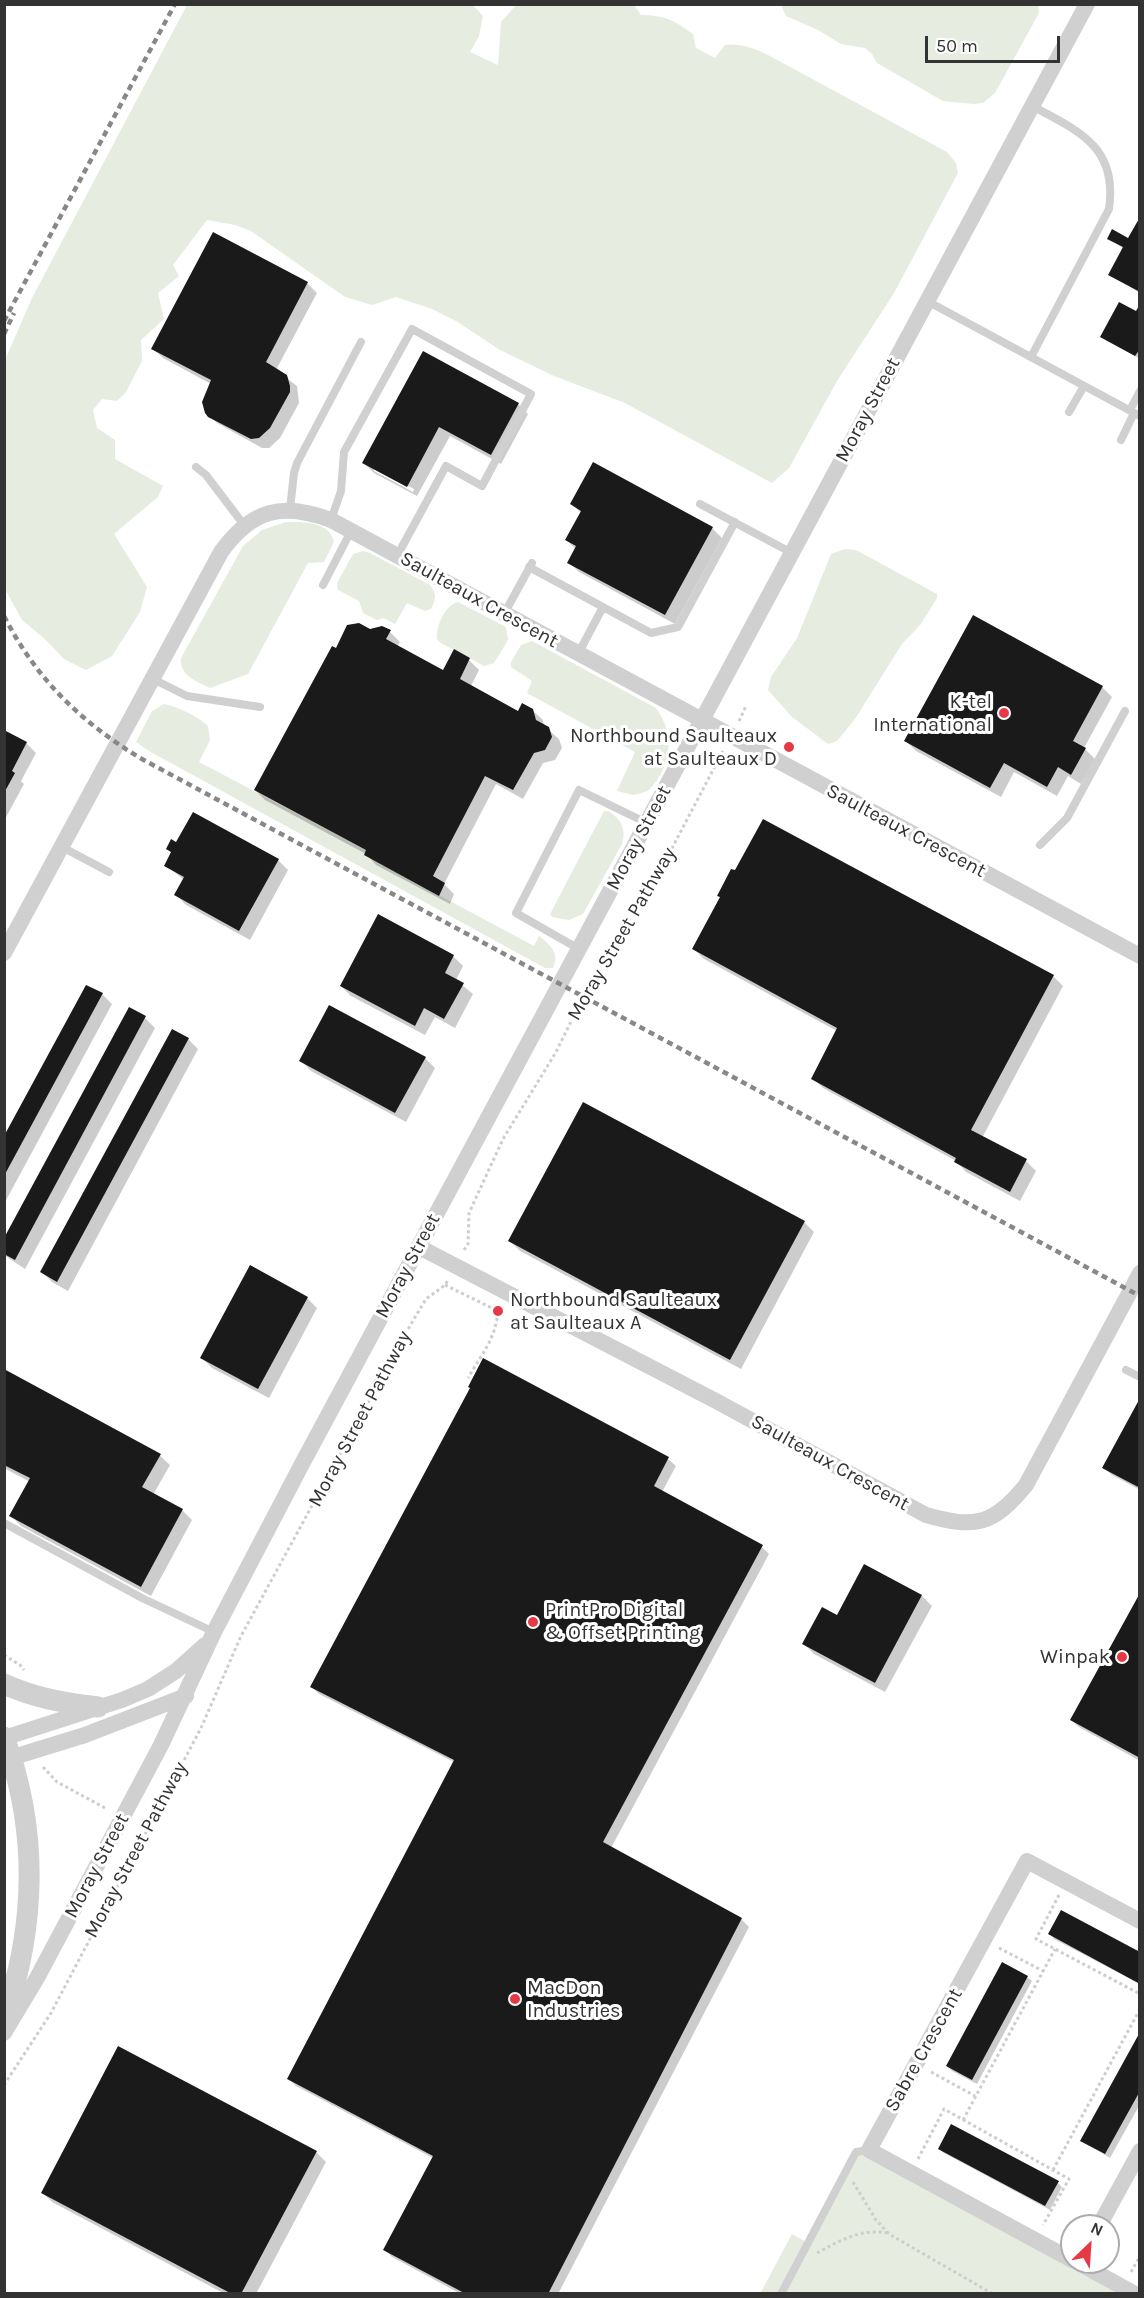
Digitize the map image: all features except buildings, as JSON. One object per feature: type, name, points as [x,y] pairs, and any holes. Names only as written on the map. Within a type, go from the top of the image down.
[{"type":"street","name":"Moray Street","points":[[4,2033],[37,1978],[186,1696],[212,1637],[419,1246],[1087,4]]},
{"type":"street","name":"Saulteaux Crescent","points":[[4,953],[221,552],[244,525],[274,512],[290,509],[310,512],[331,520],[1140,956]]},
{"type":"street","name":"Saulteaux Crescent","points":[[419,1246],[772,1431],[926,1515],[962,1523],[978,1523],[998,1513],[1014,1501],[1026,1485],[1140,1273]]},
{"type":"street","name":"Moray Street","points":[[4,2019],[19,1974],[27,1930],[29,1884],[28,1842],[23,1803],[8,1759],[4,1738],[122,1700],[148,1689],[176,1671],[212,1637]]},
{"type":"street","points":[[4,1684],[31,1696],[62,1703],[98,1707]]},
{"type":"street","points":[[8,1759],[136,1716],[186,1696]]},
{"type":"street","name":"Sabre Crescent","points":[[869,2150],[1027,1861],[1140,1921]]},
{"type":"street","points":[[869,2150],[1060,2253]]},
{"type":"street","points":[[1106,2214],[1140,2151]]},
{"type":"street","points":[[1099,2274],[1135,2294]]},
{"type":"lane","points":[[1031,357],[1109,209],[1111,197],[1108,170],[1094,145],[1083,134],[1032,106]]},
{"type":"lane","points":[[927,301],[1134,413]]},
{"type":"lane","points":[[331,520],[341,491],[344,453],[412,329],[531,394],[482,486],[446,466],[397,556]]},
{"type":"lane","points":[[290,509],[297,463],[361,342]]},
{"type":"lane","points":[[1069,412],[1084,386]]},
{"type":"lane","points":[[1121,440],[1134,413],[1140,392]]},
{"type":"lane","points":[[196,467],[206,475],[244,525]]},
{"type":"lane","points":[[700,504],[792,553]]},
{"type":"lane","points":[[504,614],[531,565],[651,633],[678,627],[735,522]]},
{"type":"lane","points":[[323,585],[351,531]]},
{"type":"lane","points":[[578,654],[603,607]]},
{"type":"lane","points":[[153,680],[187,696],[260,707]]},
{"type":"lane","points":[[1040,845],[1067,818],[1125,711]]},
{"type":"lane","points":[[579,949],[516,913],[579,790],[647,823]]},
{"type":"lane","points":[[62,847],[109,872]]},
{"type":"lane","points":[[1126,1370],[1140,1377]]},
{"type":"lane","points":[[4,1523],[212,1637]]},
{"type":"lane","points":[[782,2294],[856,2152],[869,2150]]},
{"type":"path","name":"Moray Street Pathway","points":[[4,2085],[51,2013],[201,1728],[241,1636],[411,1324],[426,1299],[445,1285],[468,1244],[469,1213],[503,1139],[556,1052],[596,971],[659,873],[718,762]]},
{"type":"path","points":[[445,1285],[498,1311],[496,1330],[489,1346],[468,1378]]},
{"type":"path","points":[[1066,1881],[1036,1939],[1140,1994]]},
{"type":"path","points":[[984,1940],[1043,1971]]},
{"type":"path","points":[[963,2120],[1055,1949]]},
{"type":"path","points":[[1053,2170],[1140,2009]]},
{"type":"path","points":[[916,2063],[976,2097]]},
{"type":"path","points":[[911,2173],[944,2109],[1069,2179],[1035,2240]]},
{"type":"path","points":[[846,2171],[876,2220],[889,2234]]},
{"type":"path","points":[[797,2265],[845,2238],[875,2230],[889,2234],[993,2294]]},
{"type":"shaded area","points":[[1038,4],[1039,13],[995,93],[983,103],[974,104],[943,101],[877,63],[865,48],[841,44],[818,30],[786,16],[781,5]]},
{"type":"shaded area","points":[[187,5],[473,5],[483,16],[479,36],[470,52],[498,65],[501,22],[516,5],[634,5],[641,15],[663,18],[681,26],[693,34],[696,48],[715,58],[725,45],[748,47],[770,56],[947,152],[956,163],[958,173],[894,293],[837,381],[789,468],[772,483],[625,403],[554,376],[500,350],[456,321],[432,309],[396,297],[372,305],[345,297],[251,231],[235,225],[207,220],[173,265],[179,276],[158,293],[164,319],[141,340],[142,361],[126,392],[117,401],[102,399],[93,410],[97,428],[115,440],[115,459],[163,486],[158,497],[114,534],[147,587],[140,612],[112,656],[86,670],[64,659],[22,620],[5,589],[5,360],[32,298]]},
{"type":"shaded area","points":[[286,522],[321,526],[327,530],[334,542],[324,562],[308,563],[248,674],[210,688],[186,674],[181,658],[243,546],[262,530]]},
{"type":"shaded area","points":[[845,549],[856,550],[937,594],[937,598],[921,624],[902,644],[855,719],[837,741],[828,744],[792,717],[768,690],[771,677],[797,638],[831,554]]},
{"type":"shaded area","points":[[363,551],[430,585],[435,597],[431,609],[425,611],[407,603],[395,624],[384,618],[377,620],[363,613],[359,601],[338,590],[337,583],[353,554]]},
{"type":"shaded area","points":[[458,602],[506,627],[508,640],[494,663],[484,666],[437,639],[442,617],[449,607]]},
{"type":"shaded area","points":[[532,641],[656,708],[666,729],[668,751],[662,772],[648,791],[633,795],[617,791],[635,752],[527,693],[532,681],[511,667],[511,662],[521,645]]},
{"type":"shaded area","points":[[164,704],[187,712],[208,726],[210,740],[199,762],[366,850],[364,855],[534,946],[539,936],[555,954],[553,968],[545,968],[149,751],[136,742],[152,711]]},
{"type":"shaded area","points":[[604,811],[612,814],[621,824],[624,834],[622,844],[583,914],[569,920],[552,917],[550,914]]},
{"type":"shaded area","points":[[869,2150],[1060,2253],[1060,2274],[1098,2274],[1135,2294],[760,2294],[792,2234],[808,2243],[856,2152]]},
{"type":"railway","points":[[4,321],[175,4]]},
{"type":"railway","points":[[4,334],[14,313]]},
{"type":"railway","points":[[4,616],[31,660],[62,697],[98,729],[140,758],[1140,1296]]},
{"type":"place","name":"K-tel International","points":[[1004,713]]},
{"type":"place","name":"Northbound Saulteaux at Saulteaux D","points":[[789,747]]},
{"type":"place","name":"Northbound Saulteaux at Saulteaux A","points":[[498,1311]]},
{"type":"place","name":"PrintPro Digital & Offset Printing","points":[[533,1622]]},
{"type":"place","name":"Winpak","points":[[1122,1657]]},
{"type":"place","name":"MacDon Industries","points":[[515,1999]]}]
